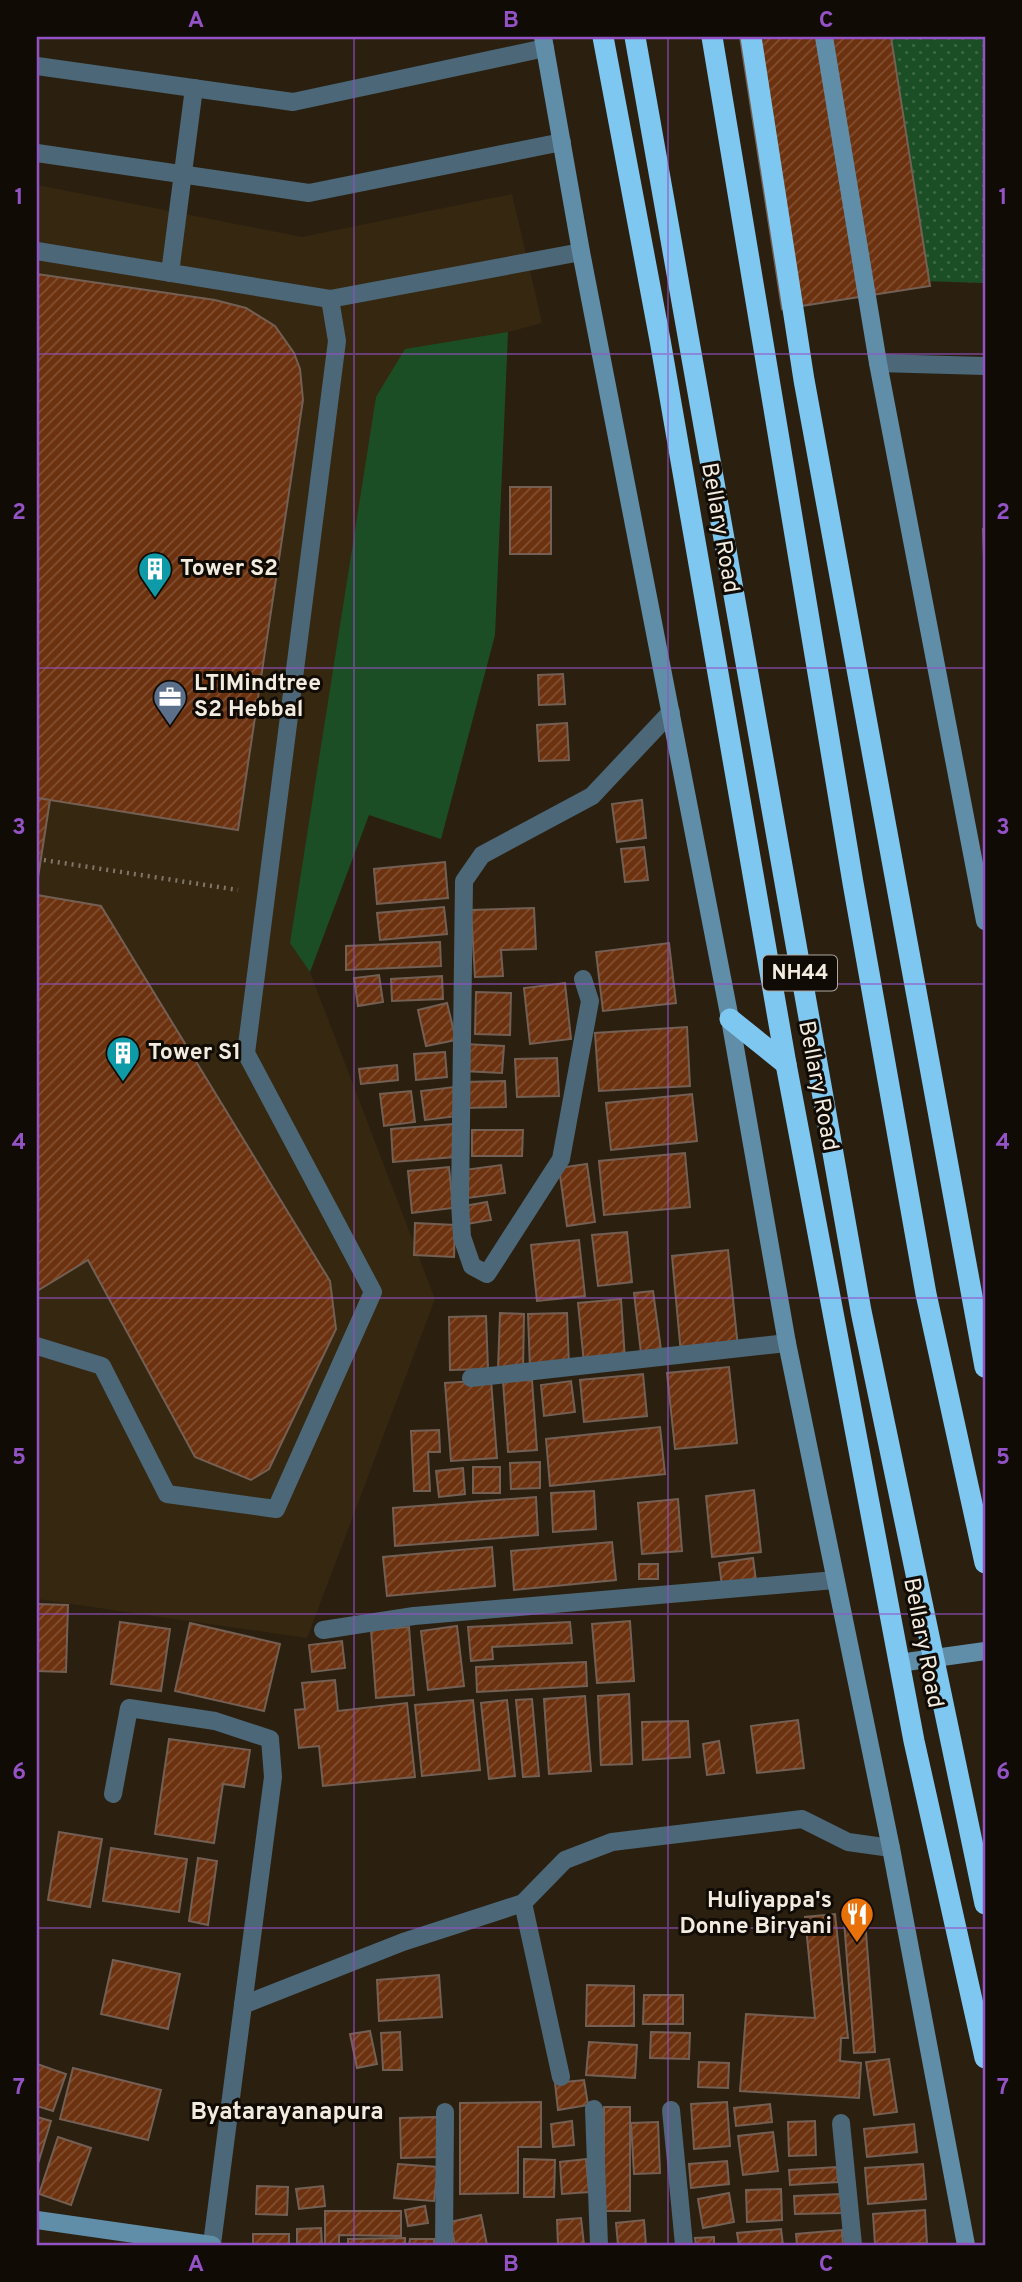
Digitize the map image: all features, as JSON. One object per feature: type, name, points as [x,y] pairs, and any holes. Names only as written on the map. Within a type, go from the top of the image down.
[{"type":"highway","name":"Bellary Road","points":[[603,37],[660,340],[786,1064],[899,1663],[985,2058]]},
{"type":"highway","name":"Bellary Road","points":[[635,37],[861,1311],[985,1905]]},
{"type":"highway","name":"NH44","points":[[712,37],[853,883],[926,1294],[985,1563]]},
{"type":"highway","points":[[751,37],[804,380],[985,1367]]},
{"type":"highway","points":[[730,1019],[786,1064]]},
{"type":"street","points":[[824,37],[878,363],[985,921]]},
{"type":"street","points":[[37,66],[293,102],[544,42],[581,252],[730,1019],[787,1343],[891,1848],[966,2245]]},
{"type":"street","points":[[170,273],[194,88]]},
{"type":"street","points":[[37,153],[309,193],[562,142]]},
{"type":"street","points":[[37,251],[330,299],[581,252]]},
{"type":"street","points":[[37,1346],[102,1366],[167,1494],[276,1509],[373,1292],[246,1053],[337,341],[330,299]]},
{"type":"street","points":[[878,363],[985,366]]},
{"type":"street","points":[[583,979],[590,1002],[561,1159],[487,1274],[472,1266],[463,1237],[460,1202],[464,881],[482,855],[592,796],[671,712]]},
{"type":"street","points":[[471,1378],[787,1343]]},
{"type":"street","points":[[323,1630],[414,1616],[835,1580]]},
{"type":"street","points":[[899,1663],[985,1651]]},
{"type":"street","points":[[37,2220],[212,2245],[273,1777],[270,1739],[215,1721],[129,1708],[113,1794]]},
{"type":"street","points":[[243,2005],[403,1942],[523,1903],[565,1860],[612,1842],[802,1819],[848,1842],[891,1848]]},
{"type":"street","points":[[523,1903],[561,2077]]},
{"type":"street","points":[[594,2109],[599,2245]]},
{"type":"street","points":[[671,2110],[684,2245]]},
{"type":"street","points":[[444,2245],[445,2112]]},
{"type":"street","points":[[841,2123],[853,2245]]},
{"type":"path","points":[[37,859],[266,895]]},
{"type":"shaded area","points":[[37,185],[302,237],[512,194],[542,323],[508,332],[495,635],[441,839],[369,815],[310,972],[435,1299],[307,1638],[37,1599]]},
{"type":"green space","points":[[881,37],[985,37],[985,283],[921,281]]},
{"type":"green space","points":[[508,332],[495,635],[441,839],[369,815],[310,972],[290,943],[376,397],[405,349]]},
{"type":"building","points":[[740,37],[891,37],[930,286],[782,309]]},
{"type":"building","name":"Tower S2","points":[[37,274],[215,300],[246,308],[275,326],[294,353],[300,369],[303,400],[238,830],[37,798]]},
{"type":"building","points":[[510,487],[551,487],[551,554],[510,554]]},
{"type":"building","points":[[983,529],[985,529],[985,586]]},
{"type":"building","points":[[563,674],[565,704],[539,705],[538,675]]},
{"type":"building","points":[[567,723],[569,760],[539,761],[537,725]]},
{"type":"building","points":[[37,798],[50,800],[37,884]]},
{"type":"building","points":[[642,800],[646,838],[617,842],[612,804]]},
{"type":"building","points":[[644,847],[648,880],[625,882],[621,849]]},
{"type":"building","points":[[445,862],[448,898],[377,904],[374,869]]},
{"type":"building","name":"Tower S1","points":[[37,895],[101,906],[330,1281],[336,1329],[269,1469],[251,1480],[195,1457],[88,1260],[37,1291]]},
{"type":"building","points":[[444,907],[447,934],[380,940],[377,913]]},
{"type":"building","points":[[534,908],[536,949],[501,950],[503,976],[475,977],[471,910]]},
{"type":"building","points":[[440,942],[441,966],[346,970],[346,946]]},
{"type":"building","points":[[669,943],[676,1003],[603,1011],[596,952]]},
{"type":"building","points":[[379,975],[383,1002],[358,1006],[354,978]]},
{"type":"building","points":[[442,976],[443,999],[392,1001],[391,979]]},
{"type":"building","points":[[565,983],[571,1039],[530,1044],[524,988]]},
{"type":"building","points":[[476,992],[511,993],[510,1035],[475,1034]]},
{"type":"building","points":[[447,1003],[456,1040],[426,1046],[418,1010]]},
{"type":"building","points":[[687,1027],[690,1086],[599,1091],[595,1033]]},
{"type":"building","points":[[464,1044],[504,1046],[502,1073],[463,1071]]},
{"type":"building","points":[[445,1052],[447,1077],[416,1080],[414,1054]]},
{"type":"building","points":[[557,1058],[559,1096],[517,1097],[515,1059]]},
{"type":"building","points":[[397,1065],[398,1080],[361,1084],[359,1069]]},
{"type":"building","points":[[505,1081],[506,1107],[464,1108],[463,1082]]},
{"type":"building","points":[[454,1087],[458,1116],[425,1120],[421,1091]]},
{"type":"building","points":[[411,1091],[415,1122],[384,1126],[380,1094]]},
{"type":"building","points":[[692,1094],[697,1141],[611,1150],[606,1103]]},
{"type":"building","points":[[453,1124],[455,1157],[393,1162],[391,1129]]},
{"type":"building","points":[[472,1130],[523,1130],[522,1156],[472,1156]]},
{"type":"building","points":[[685,1153],[690,1207],[604,1215],[599,1161]]},
{"type":"building","points":[[587,1164],[595,1222],[567,1226],[559,1168]]},
{"type":"building","points":[[501,1165],[505,1193],[468,1198],[464,1170]]},
{"type":"building","points":[[449,1167],[453,1208],[412,1213],[408,1171]]},
{"type":"building","points":[[487,1202],[491,1220],[466,1224],[464,1206]]},
{"type":"building","points":[[415,1223],[455,1225],[454,1257],[414,1255]]},
{"type":"building","points":[[627,1232],[632,1282],[598,1286],[592,1235]]},
{"type":"building","points":[[579,1240],[585,1296],[537,1301],[531,1245]]},
{"type":"building","points":[[728,1250],[738,1348],[681,1354],[672,1256]]},
{"type":"building","points":[[653,1291],[661,1350],[641,1353],[634,1293]]},
{"type":"building","points":[[621,1299],[625,1360],[584,1363],[578,1303]]},
{"type":"building","points":[[500,1313],[524,1314],[523,1370],[498,1369]]},
{"type":"building","points":[[567,1313],[569,1367],[530,1369],[528,1314]]},
{"type":"building","points":[[486,1316],[488,1369],[450,1370],[449,1317]]},
{"type":"building","points":[[729,1367],[737,1443],[675,1449],[667,1373]]},
{"type":"building","points":[[643,1374],[647,1416],[584,1422],[580,1380]]},
{"type":"building","points":[[491,1380],[497,1458],[451,1461],[445,1383]]},
{"type":"building","points":[[532,1380],[537,1450],[508,1452],[503,1381]]},
{"type":"building","points":[[571,1381],[575,1412],[544,1416],[541,1385]]},
{"type":"building","points":[[660,1427],[665,1474],[550,1486],[546,1439]]},
{"type":"building","points":[[439,1430],[440,1452],[428,1452],[430,1491],[414,1491],[411,1431]]},
{"type":"building","points":[[540,1462],[540,1488],[511,1489],[510,1463]]},
{"type":"building","points":[[473,1467],[500,1467],[500,1493],[473,1493]]},
{"type":"building","points":[[463,1468],[465,1494],[439,1497],[436,1471]]},
{"type":"building","points":[[754,1490],[761,1552],[712,1557],[706,1496]]},
{"type":"building","points":[[594,1491],[596,1529],[553,1532],[551,1493]]},
{"type":"building","points":[[536,1497],[538,1535],[395,1546],[393,1508]]},
{"type":"building","points":[[678,1499],[682,1551],[642,1554],[638,1503]]},
{"type":"building","points":[[612,1542],[616,1580],[514,1590],[511,1551]]},
{"type":"building","points":[[492,1547],[495,1586],[387,1596],[383,1557]]},
{"type":"building","points":[[753,1558],[756,1581],[722,1586],[719,1563]]},
{"type":"building","points":[[639,1564],[658,1564],[658,1579],[639,1579]]},
{"type":"building","points":[[37,1604],[68,1605],[66,1672],[37,1671]]},
{"type":"building","points":[[630,1621],[634,1681],[597,1683],[592,1624]]},
{"type":"building","points":[[120,1622],[170,1629],[161,1691],[111,1684]]},
{"type":"building","points":[[570,1622],[572,1643],[492,1647],[493,1659],[471,1661],[468,1627]]},
{"type":"building","points":[[190,1623],[280,1644],[264,1711],[175,1691]]},
{"type":"building","points":[[457,1626],[464,1686],[428,1690],[421,1631]]},
{"type":"building","points":[[409,1627],[414,1695],[376,1698],[371,1630]]},
{"type":"building","points":[[342,1641],[345,1668],[312,1672],[309,1645]]},
{"type":"building","points":[[586,1662],[587,1686],[477,1692],[476,1667]]},
{"type":"building","points":[[335,1680],[338,1711],[407,1703],[415,1777],[323,1786],[319,1746],[299,1748],[295,1710],[305,1709],[302,1683]]},
{"type":"building","points":[[629,1694],[632,1764],[601,1765],[598,1696]]},
{"type":"building","points":[[585,1696],[591,1771],[549,1774],[544,1699]]},
{"type":"building","points":[[532,1699],[539,1776],[523,1777],[516,1700]]},
{"type":"building","points":[[473,1700],[480,1770],[422,1776],[415,1705]]},
{"type":"building","points":[[507,1700],[515,1776],[489,1779],[481,1703]]},
{"type":"building","points":[[798,1720],[804,1768],[757,1773],[751,1726]]},
{"type":"building","points":[[688,1721],[690,1757],[643,1760],[642,1722]]},
{"type":"building","points":[[169,1739],[250,1750],[244,1787],[223,1784],[214,1843],[155,1834]]},
{"type":"building","points":[[719,1741],[724,1773],[707,1775],[703,1744]]},
{"type":"building","points":[[59,1832],[102,1839],[90,1907],[48,1900]]},
{"type":"building","points":[[111,1848],[187,1859],[179,1912],[103,1901]]},
{"type":"building","points":[[198,1858],[217,1861],[208,1925],[189,1921]]},
{"type":"building","points":[[835,1914],[848,2038],[841,2038],[840,2061],[861,2063],[859,2098],[740,2091],[746,2014],[815,2018],[805,1917]]},
{"type":"building","points":[[865,1919],[875,2052],[854,2053],[844,1920]]},
{"type":"building","points":[[113,1960],[180,1974],[168,2029],[101,2014]]},
{"type":"building","points":[[439,1975],[442,2017],[379,2021],[377,1980]]},
{"type":"building","points":[[587,1985],[634,1986],[634,2026],[586,2026]]},
{"type":"building","points":[[644,1995],[683,1995],[683,2024],[643,2024]]},
{"type":"building","points":[[370,2031],[377,2064],[357,2068],[350,2034]]},
{"type":"building","points":[[400,2032],[402,2070],[383,2070],[381,2033]]},
{"type":"building","points":[[651,2032],[690,2033],[689,2059],[650,2058]]},
{"type":"building","points":[[589,2042],[637,2045],[635,2078],[586,2075]]},
{"type":"building","points":[[889,2059],[897,2112],[874,2115],[866,2062]]},
{"type":"building","points":[[699,2062],[729,2063],[728,2088],[698,2087]]},
{"type":"building","points":[[37,2064],[66,2074],[53,2111],[37,2106]]},
{"type":"building","points":[[73,2068],[161,2090],[148,2140],[60,2119]]},
{"type":"building","points":[[584,2080],[588,2105],[558,2110],[555,2083]]},
{"type":"building","points":[[541,2102],[541,2147],[518,2147],[518,2193],[460,2194],[460,2103]]},
{"type":"building","points":[[727,2102],[730,2146],[694,2149],[691,2104]]},
{"type":"building","points":[[770,2104],[772,2122],[736,2126],[734,2108]]},
{"type":"building","points":[[604,2107],[630,2107],[630,2211],[604,2211]]},
{"type":"building","points":[[37,2117],[51,2121],[37,2167]]},
{"type":"building","points":[[437,2117],[438,2157],[401,2158],[400,2118]]},
{"type":"building","points":[[572,2121],[574,2145],[553,2147],[551,2124]]},
{"type":"building","points":[[815,2121],[816,2155],[789,2156],[788,2122]]},
{"type":"building","points":[[658,2122],[660,2173],[634,2174],[631,2123]]},
{"type":"building","points":[[914,2124],[917,2152],[867,2157],[864,2129]]},
{"type":"building","points":[[773,2132],[778,2171],[743,2175],[738,2136]]},
{"type":"building","points":[[58,2137],[91,2148],[71,2205],[39,2194]]},
{"type":"building","points":[[524,2159],[555,2160],[554,2197],[524,2197]]},
{"type":"building","points":[[586,2159],[589,2192],[562,2194],[560,2162]]},
{"type":"building","points":[[727,2161],[729,2184],[691,2188],[689,2164]]},
{"type":"building","points":[[398,2164],[438,2167],[434,2201],[394,2198]]},
{"type":"building","points":[[923,2164],[926,2199],[868,2204],[865,2168]]},
{"type":"building","points":[[837,2167],[838,2182],[790,2185],[789,2170]]},
{"type":"building","points":[[257,2186],[288,2187],[287,2215],[256,2214]]},
{"type":"building","points":[[323,2186],[325,2206],[299,2209],[296,2189]]},
{"type":"building","points":[[781,2189],[782,2220],[747,2222],[746,2190]]},
{"type":"building","points":[[729,2193],[734,2222],[703,2228],[698,2199]]},
{"type":"building","points":[[842,2194],[843,2213],[795,2214],[794,2196]]},
{"type":"building","points":[[425,2206],[428,2223],[408,2226],[405,2210]]},
{"type":"building","points":[[925,2210],[927,2243],[875,2245],[873,2214]]},
{"type":"building","points":[[325,2211],[401,2211],[401,2236],[339,2235],[339,2245],[325,2245]]},
{"type":"building","points":[[481,2215],[487,2245],[455,2245],[450,2222]]},
{"type":"building","points":[[581,2218],[584,2245],[558,2245],[557,2220]]},
{"type":"building","points":[[644,2220],[646,2245],[618,2245],[616,2223]]},
{"type":"building","points":[[321,2228],[322,2245],[297,2245],[297,2229]]},
{"type":"building","points":[[781,2229],[783,2245],[739,2245],[737,2233]]},
{"type":"building","points":[[842,2230],[843,2245],[797,2245],[796,2234]]},
{"type":"building","points":[[253,2234],[289,2234],[289,2245],[253,2245]]},
{"type":"building","points":[[714,2237],[714,2245],[696,2245],[695,2238]]},
{"type":"building","points":[[405,2238],[405,2245],[348,2245],[348,2239]]},
{"type":"building","points":[[410,2239],[434,2239],[434,2245],[409,2245]]},
{"type":"place","name":"Tower S2","points":[[155,599]]},
{"type":"place","name":"LTIMindtree S2 Hebbal","points":[[170,727]]},
{"type":"place","name":"Tower S1","points":[[123,1083]]},
{"type":"place","name":"Huliyappa's Donne Biryani","points":[[857,1944]]},
{"type":"district","name":"Byatarayanapura","points":[[287,2113]]}]
